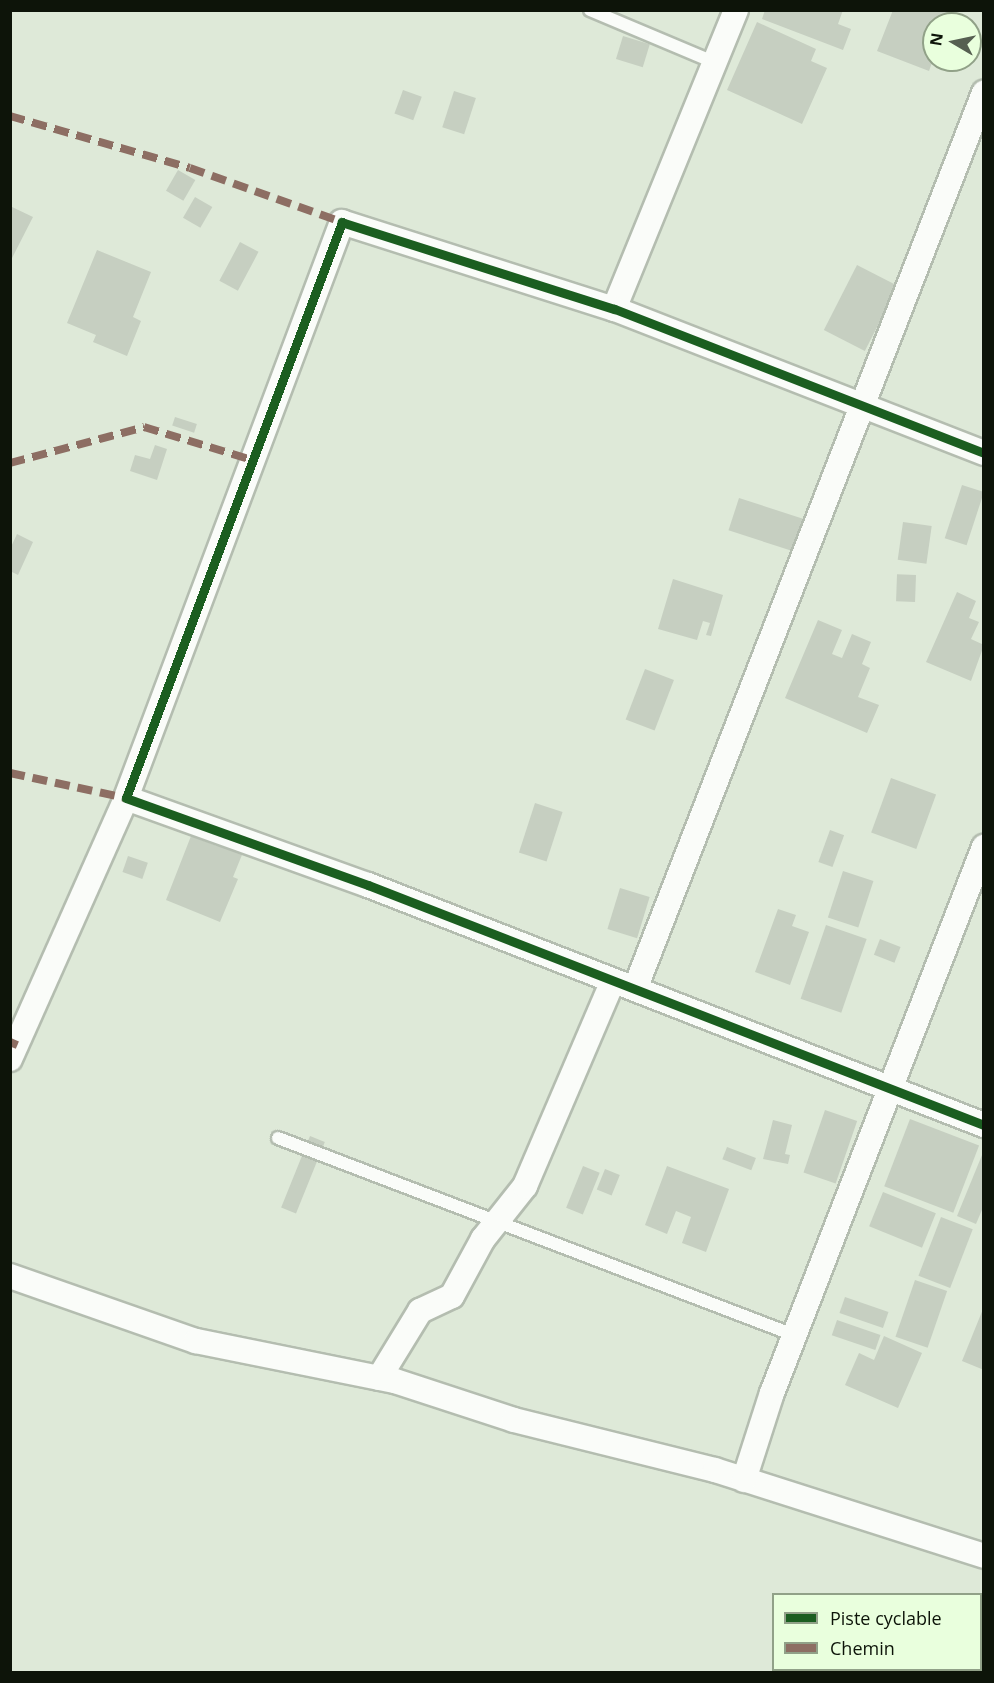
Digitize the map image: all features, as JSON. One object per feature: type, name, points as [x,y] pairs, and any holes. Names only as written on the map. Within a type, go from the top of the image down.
[{"type":"street","points":[[614,309],[736,10]]},
{"type":"street","points":[[379,1378],[420,1311],[452,1296],[483,1239],[525,1186],[624,985],[862,406],[984,93]]},
{"type":"street","points":[[10,1059],[126,798],[342,222],[614,309],[984,453]]},
{"type":"street","points":[[126,798],[368,885],[984,1125]]},
{"type":"street","points":[[744,1480],[794,1335],[984,847]]},
{"type":"street","points":[[10,1276],[196,1341],[379,1378],[513,1420],[744,1480],[984,1556]]},
{"type":"lane","points":[[590,10],[714,62]]},
{"type":"lane","points":[[278,1138],[498,1220],[794,1335]]},
{"type":"building","points":[[765,10],[843,10],[838,24],[851,29],[843,50],[762,19]]},
{"type":"building","points":[[893,10],[952,10],[951,12],[922,12],[922,68],[877,51]]},
{"type":"building","points":[[757,22],[816,49],[811,61],[827,68],[802,124],[727,90]]},
{"type":"building","points":[[623,36],[650,44],[643,67],[616,59]]},
{"type":"building","points":[[403,90],[422,97],[413,120],[394,113]]},
{"type":"building","points":[[454,91],[476,98],[464,134],[442,127]]},
{"type":"building","points":[[178,170],[195,180],[183,201],[166,191]]},
{"type":"building","points":[[195,197],[212,207],[200,228],[183,218]]},
{"type":"building","points":[[10,206],[33,217],[10,262]]},
{"type":"building","points":[[240,242],[259,252],[238,291],[219,281]]},
{"type":"building","points":[[97,250],[151,272],[133,317],[141,321],[127,356],[93,342],[96,335],[67,323]]},
{"type":"building","points":[[857,265],[898,286],[865,351],[824,330]]},
{"type":"building","points":[[175,417],[197,424],[194,433],[172,426]]},
{"type":"building","points":[[155,445],[167,449],[157,480],[130,471],[135,455],[150,459]]},
{"type":"building","points":[[962,485],[984,492],[967,545],[945,538]]},
{"type":"building","points":[[739,498],[804,519],[793,551],[728,530]]},
{"type":"building","points":[[903,522],[932,526],[926,564],[898,560]]},
{"type":"building","points":[[17,534],[33,542],[18,575],[10,571],[10,549]]},
{"type":"building","points":[[897,574],[916,575],[915,602],[896,601]]},
{"type":"building","points":[[673,579],[723,595],[711,636],[706,635],[710,623],[703,621],[697,640],[658,629]]},
{"type":"building","points":[[957,592],[976,601],[969,618],[979,622],[971,639],[984,645],[971,681],[926,662]]},
{"type":"building","points":[[818,620],[842,630],[832,654],[842,658],[852,634],[871,642],[862,664],[870,668],[858,697],[879,705],[867,733],[785,698]]},
{"type":"building","points":[[645,669],[674,680],[655,731],[626,719]]},
{"type":"building","points":[[891,778],[936,794],[916,849],[871,833]]},
{"type":"building","points":[[535,803],[563,812],[547,861],[519,852]]},
{"type":"building","points":[[830,830],[844,835],[832,867],[818,862]]},
{"type":"building","points":[[222,834],[246,845],[233,877],[238,879],[220,922],[166,900],[191,836],[217,846]]},
{"type":"building","points":[[128,856],[148,863],[142,879],[122,872]]},
{"type":"building","points":[[843,871],[873,881],[858,927],[828,918]]},
{"type":"building","points":[[620,888],[650,897],[637,938],[607,929]]},
{"type":"building","points":[[778,909],[796,915],[792,926],[809,932],[790,985],[755,972]]},
{"type":"building","points":[[826,925],[867,939],[841,1013],[801,999]]},
{"type":"building","points":[[880,939],[901,947],[894,963],[874,955]]},
{"type":"building","points":[[825,1110],[857,1121],[836,1183],[804,1172]]},
{"type":"building","points":[[910,1119],[979,1146],[953,1213],[884,1186]]},
{"type":"building","points":[[773,1120],[792,1125],[785,1154],[790,1155],[788,1164],[763,1159]]},
{"type":"building","points":[[310,1136],[325,1142],[296,1213],[281,1207]]},
{"type":"building","points":[[727,1147],[756,1158],[751,1170],[722,1159]]},
{"type":"building","points":[[982,1155],[984,1205],[976,1224],[957,1216]]},
{"type":"building","points":[[583,1166],[600,1173],[583,1214],[566,1208]]},
{"type":"building","points":[[667,1166],[729,1189],[706,1252],[682,1243],[691,1217],[676,1211],[667,1234],[645,1225]]},
{"type":"building","points":[[605,1169],[620,1175],[612,1195],[597,1189]]},
{"type":"building","points":[[883,1192],[936,1213],[922,1248],[869,1226]]},
{"type":"building","points":[[941,1217],[973,1229],[950,1288],[918,1276]]},
{"type":"building","points":[[915,1280],[947,1291],[928,1348],[895,1337]]},
{"type":"building","points":[[845,1297],[888,1312],[883,1328],[839,1313]]},
{"type":"building","points":[[984,1309],[984,1370],[962,1361]]},
{"type":"building","points":[[837,1320],[880,1335],[875,1350],[832,1335]]},
{"type":"building","points":[[884,1336],[922,1353],[898,1408],[845,1385],[859,1353],[874,1360]]},
{"type":"marked path","points":[[10,116],[190,168],[342,222]]},
{"type":"marked path","points":[[10,463],[144,427],[252,460]]},
{"type":"marked path","points":[[10,773],[126,798]]},
{"type":"marked path","points":[[10,1042],[17,1045]]},
{"type":"cycle path","points":[[984,453],[614,309],[342,222],[126,798],[368,885],[984,1125]]}]
